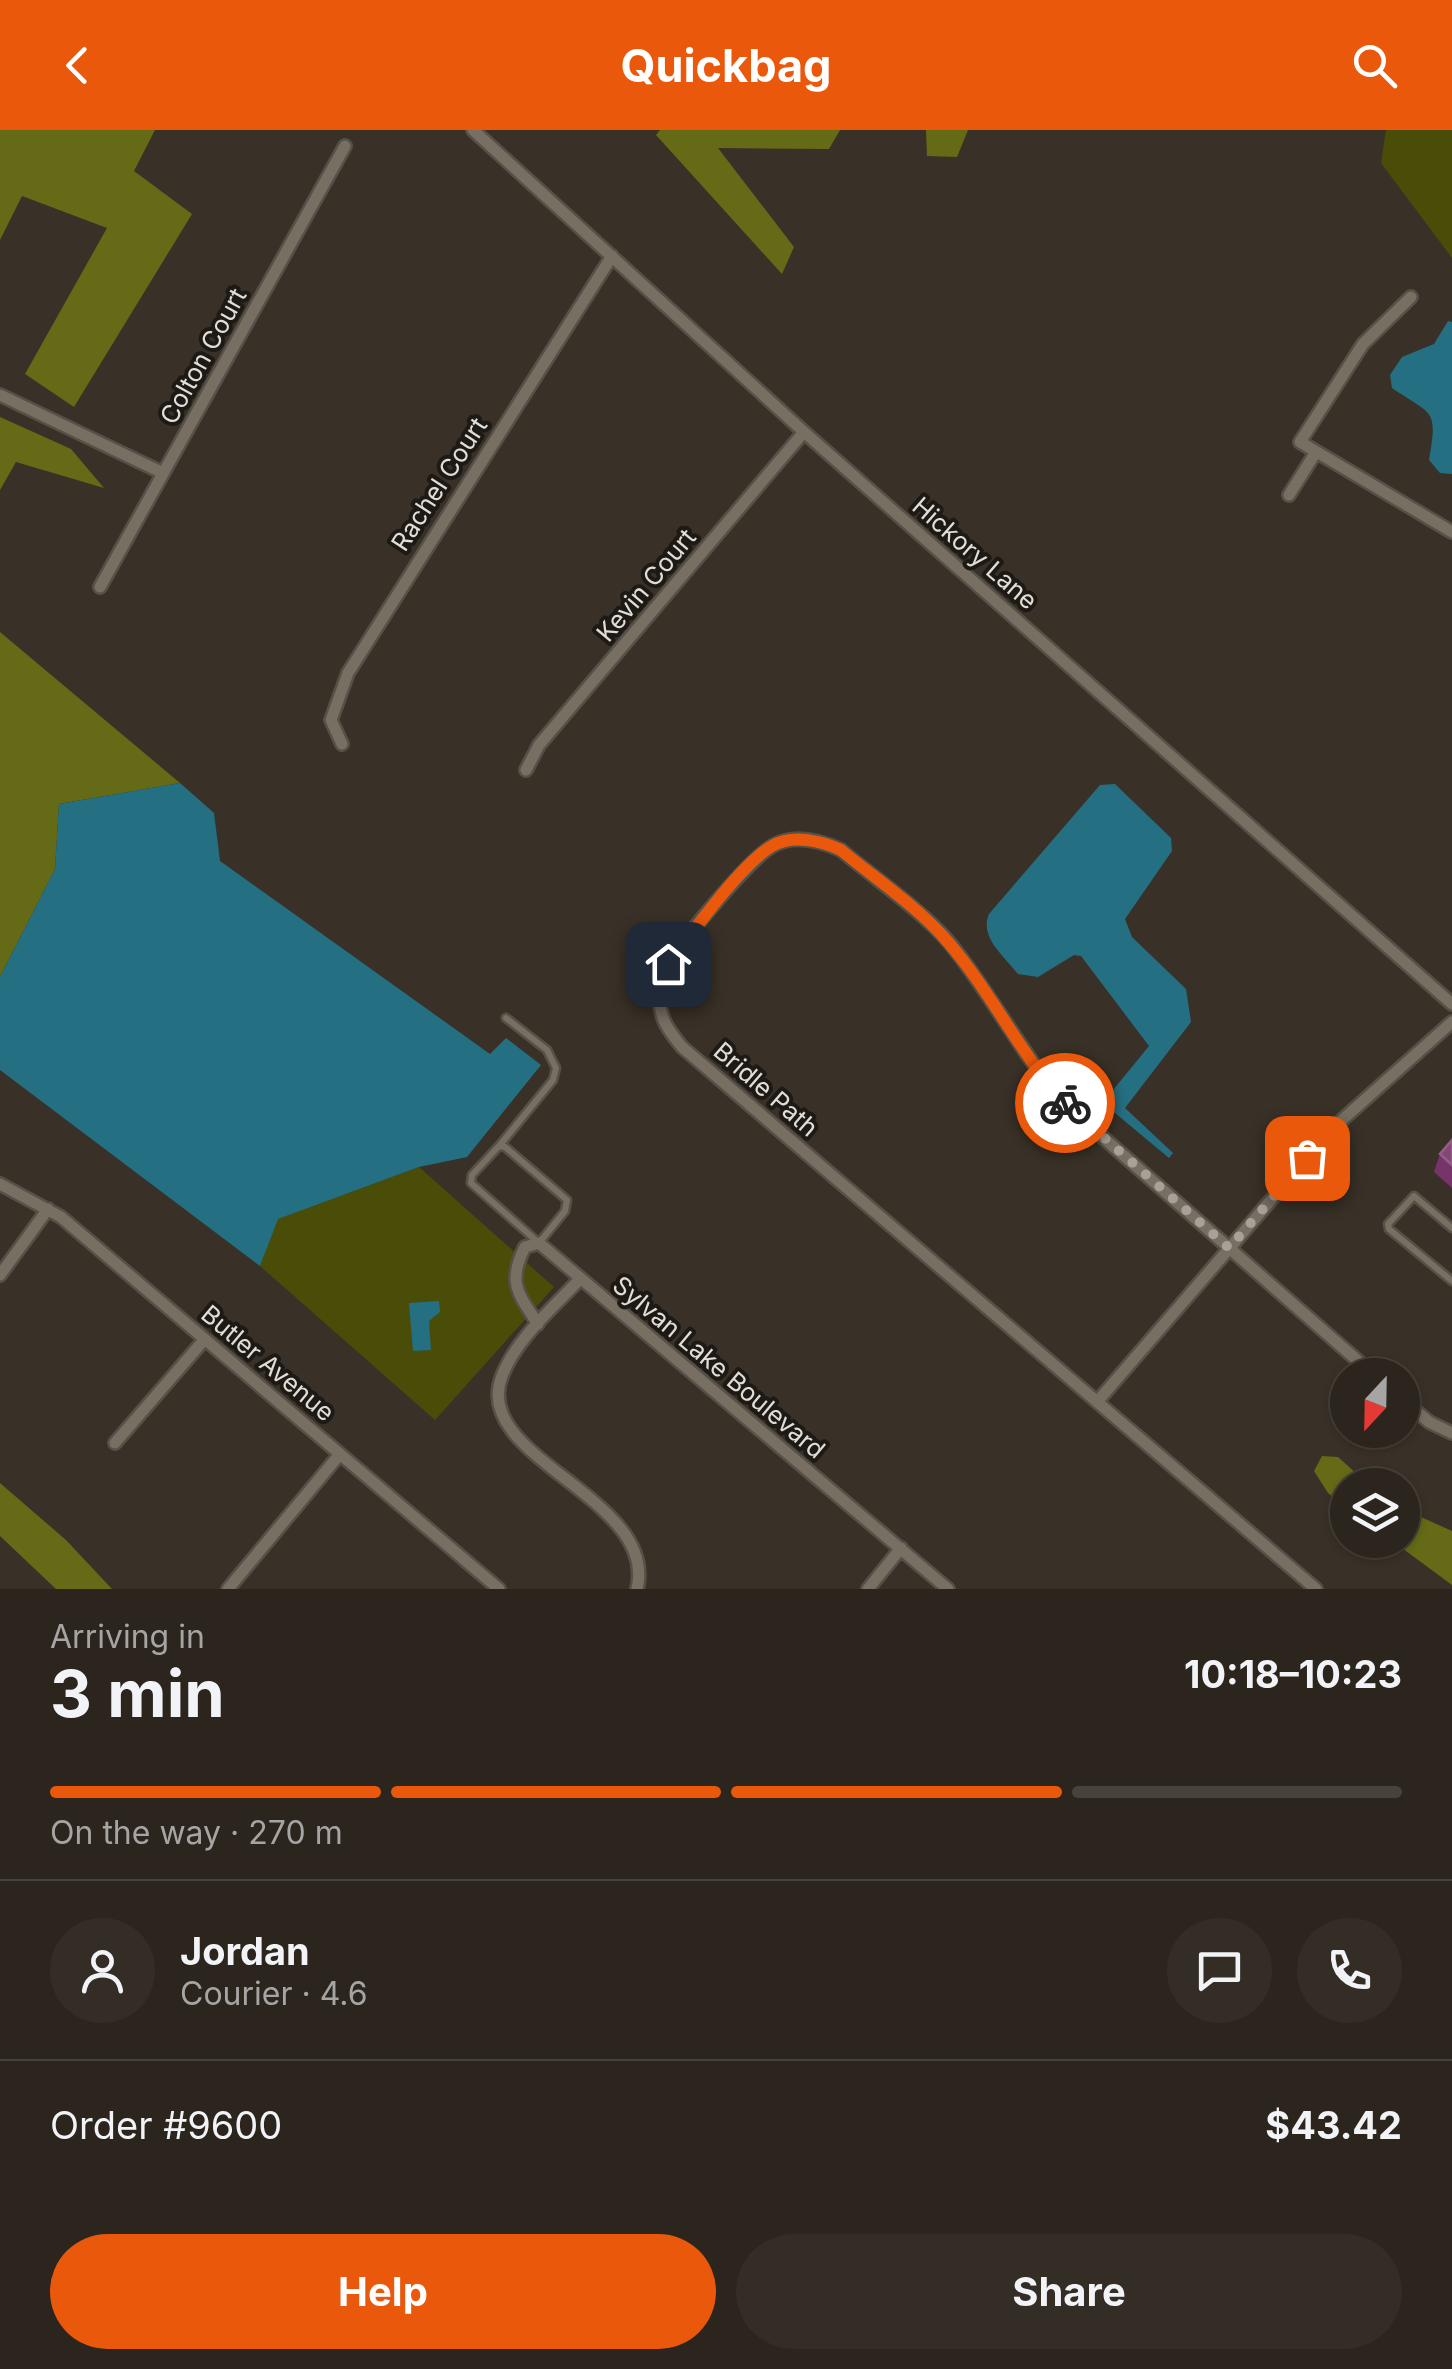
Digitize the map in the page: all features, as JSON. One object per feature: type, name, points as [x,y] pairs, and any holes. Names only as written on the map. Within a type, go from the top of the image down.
[{"type":"street","name":"Hickory Lane","points":[[473,130],[804,432],[1452,1004]]},
{"type":"street","name":"Colton Court","points":[[100,587],[345,146]]},
{"type":"street","name":"Rachel Court","points":[[342,744],[332,720],[354,660],[612,256]]},
{"type":"street","points":[[1411,298],[1364,344],[1300,442],[1452,532]]},
{"type":"street","points":[[0,396],[163,473]]},
{"type":"street","name":"Kevin Court","points":[[526,770],[539,744],[804,432]]},
{"type":"street","points":[[1288,495],[1316,452]]},
{"type":"street","name":"Bridle Path","points":[[1316,1589],[682,1046],[660,1012],[668,964],[739,876],[772,846],[790,840],[826,843],[841,850],[944,937],[980,982],[1039,1075],[1066,1104],[1355,1358]]},
{"type":"street","points":[[1096,1402],[1333,1128],[1452,1022]]},
{"type":"street","name":"Butler Avenue","points":[[0,1184],[48,1209],[499,1589]]},
{"type":"street","points":[[0,1275],[48,1209]]},
{"type":"street","points":[[538,1243],[525,1247],[514,1271],[517,1292],[538,1324]]},
{"type":"street","name":"Sylvan Lake Boulevard","points":[[538,1243],[948,1589]]},
{"type":"street","points":[[580,1280],[515,1352],[500,1379],[500,1410],[510,1430],[527,1447],[620,1526],[640,1563],[638,1589]]},
{"type":"street","points":[[115,1444],[204,1340]]},
{"type":"street","points":[[1420,1415],[1452,1432]]},
{"type":"street","points":[[247,1589],[232,1584],[340,1454]]},
{"type":"street","points":[[868,1589],[901,1548]]},
{"type":"lane","points":[[499,1146],[567,1200],[565,1212],[538,1243],[472,1184],[472,1176],[556,1074],[556,1062],[546,1050],[506,1018]]},
{"type":"lane","points":[[1452,1228],[1414,1196],[1388,1224],[1389,1229],[1452,1281]]},
{"type":"shaded area","points":[[0,130],[155,130],[134,171],[192,214],[74,407],[25,374],[107,228],[22,196],[0,240]]},
{"type":"shaded area","points":[[660,130],[840,130],[829,149],[718,148],[794,247],[782,274],[656,135]]},
{"type":"shaded area","points":[[926,130],[968,130],[957,157],[927,156]]},
{"type":"shaded area","points":[[1386,130],[1452,130],[1452,258],[1381,163]]},
{"type":"shaded area","points":[[0,417],[71,449],[104,488],[16,462],[0,490]]},
{"type":"shaded area","points":[[0,632],[180,783],[59,804],[55,869],[0,977]]},
{"type":"shaded area","points":[[419,1167],[554,1287],[435,1420],[260,1266],[277,1219]]},
{"type":"shaded area","points":[[1322,1456],[1338,1457],[1350,1468],[1330,1468],[1330,1495],[1314,1471]]},
{"type":"shaded area","points":[[0,1483],[66,1540],[112,1589],[56,1589],[0,1536]]},
{"type":"shaded area","points":[[1420,1517],[1452,1531],[1452,1585],[1415,1558],[1420,1558]]},
{"type":"water","points":[[1448,321],[1452,322],[1452,474],[1440,473],[1429,460],[1433,431],[1429,415],[1392,388],[1390,375],[1402,357],[1434,344]]},
{"type":"water","points":[[180,783],[214,813],[220,861],[490,1054],[506,1038],[541,1065],[467,1157],[419,1167],[278,1219],[260,1266],[0,1070],[0,977],[55,869],[59,804]]},
{"type":"water","points":[[1115,784],[1171,838],[1172,851],[1125,919],[1132,937],[1186,989],[1191,1022],[1125,1108],[1173,1153],[1169,1158],[1109,1108],[1109,1095],[1149,1046],[1081,956],[1074,955],[1038,977],[1018,974],[994,946],[987,931],[989,914],[1100,785]]},
{"type":"water","points":[[439,1301],[440,1312],[429,1321],[431,1350],[413,1351],[409,1303]]},
{"type":"building","points":[[1452,1140],[1452,1165],[1440,1154]]},
{"type":"way so far","points":[[1065,1103],[1229,1248],[1307,1158]]},
{"type":"route","points":[[668,964],[739,876],[772,846],[790,840],[826,843],[841,850],[944,937],[980,982],[1039,1075],[1065,1103]]}]
